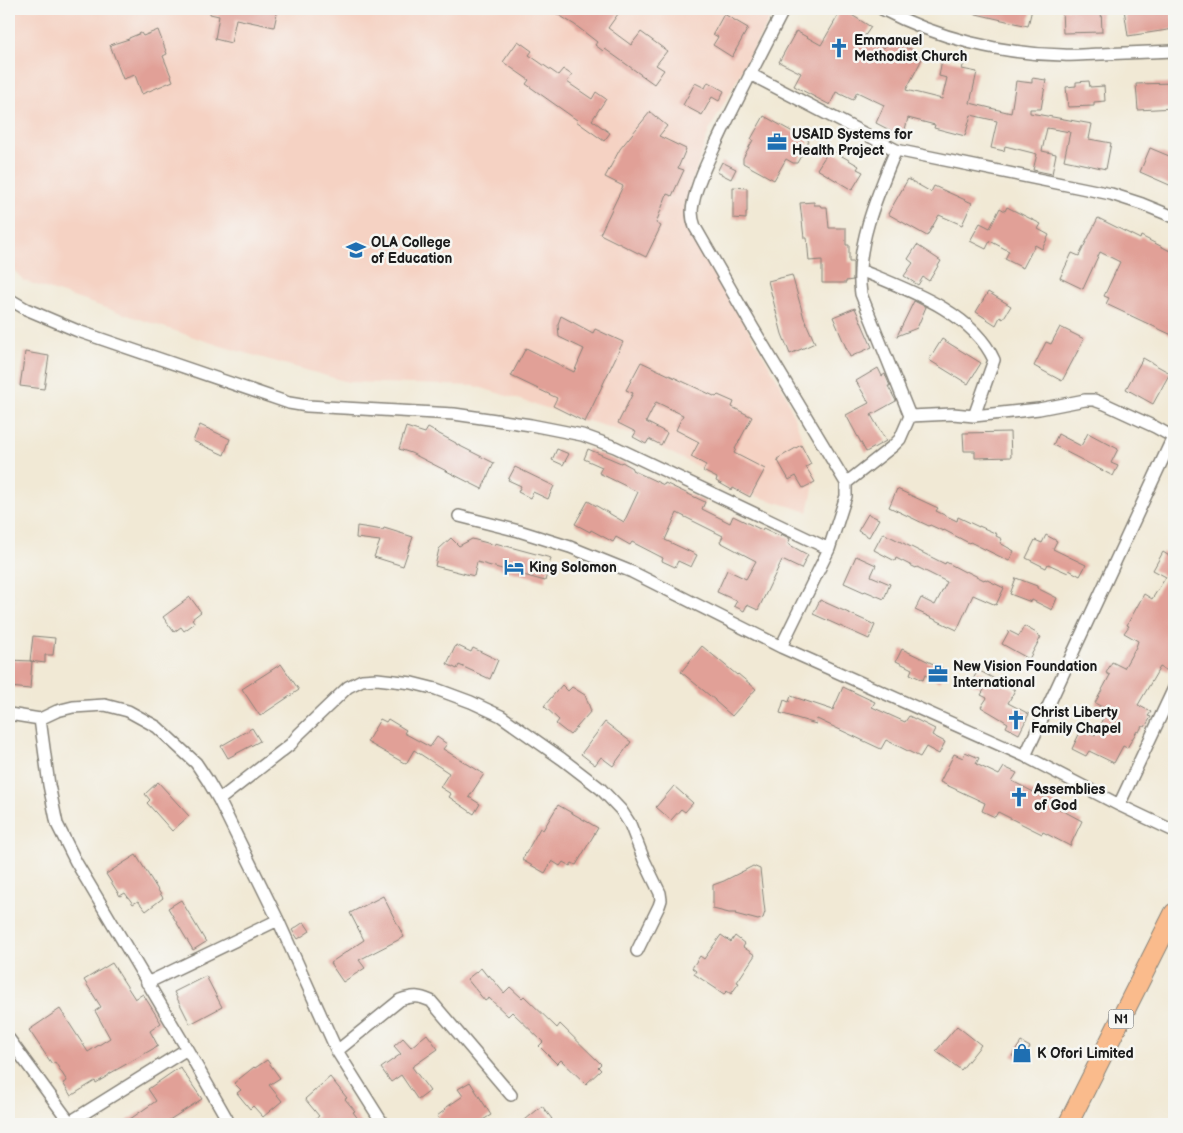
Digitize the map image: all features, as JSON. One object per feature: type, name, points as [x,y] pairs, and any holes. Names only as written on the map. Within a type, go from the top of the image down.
[{"type":"highway","name":"N1","points":[[1068,1124],[1174,913]]},
{"type":"street","points":[[781,647],[830,548],[846,496],[846,483],[753,328],[695,227],[692,217],[698,186],[705,168],[750,74],[784,9]]},
{"type":"street","points":[[882,9],[932,31],[1002,50],[1063,56],[1174,51]]},
{"type":"street","points":[[750,74],[896,150],[1111,194],[1174,217]]},
{"type":"street","points":[[846,483],[900,439],[910,416],[861,294],[860,270],[862,254],[877,195],[896,150]]},
{"type":"street","points":[[860,270],[911,291],[948,311],[979,337],[990,350],[994,360],[974,416]]},
{"type":"street","points":[[9,299],[26,309],[78,331],[289,403],[307,406],[454,414],[531,425],[582,436],[615,447],[830,548]]},
{"type":"street","points":[[910,416],[953,414],[974,416],[1039,409],[1094,400],[1174,436],[1025,756]]},
{"type":"street","points":[[459,516],[519,531],[570,547],[632,572],[781,647],[1025,756],[1119,805],[1174,830]]},
{"type":"street","points":[[219,800],[291,744],[348,687],[362,680],[377,679],[412,683],[462,698],[501,716],[602,789],[622,810],[630,824],[661,900],[637,951]]},
{"type":"street","points":[[1119,805],[1174,688]]},
{"type":"street","points":[[9,714],[40,719],[57,711],[73,707],[105,705],[128,711],[157,727],[196,763],[219,800],[278,920],[337,1051],[383,1124]]},
{"type":"street","points":[[40,719],[48,784],[57,824],[76,862],[227,1119]]},
{"type":"street","points":[[147,983],[278,920]]},
{"type":"street","points":[[337,1051],[400,1000],[412,996],[423,998],[432,1001],[511,1094]]},
{"type":"street","points":[[9,1039],[71,1123],[187,1048]]},
{"type":"shaded area","name":"OLA College of Education","points":[[9,9],[775,9],[709,131],[684,207],[694,235],[785,393],[816,475],[808,512],[756,496],[640,437],[475,386],[348,382],[224,347],[24,281],[9,265]]},
{"type":"building","points":[[210,9],[278,9],[274,27],[236,19],[231,43],[215,39],[219,16],[210,14]]},
{"type":"building","points":[[549,9],[611,9],[618,14],[608,28],[631,45],[641,32],[667,51],[656,65],[664,70],[654,84],[605,49],[603,51],[595,45],[597,42],[575,25]]},
{"type":"building","points":[[842,9],[871,27],[864,37],[884,48],[888,40],[917,52],[916,54],[923,57],[906,90],[942,99],[947,78],[939,76],[942,59],[964,63],[962,69],[977,72],[970,103],[1011,113],[1016,81],[1032,83],[1032,78],[1046,80],[1041,109],[1030,109],[1030,113],[1092,124],[1089,139],[1111,143],[1106,169],[1064,160],[1070,132],[1047,128],[1042,151],[1056,154],[1052,174],[1033,170],[1037,154],[1005,146],[1004,151],[991,148],[997,121],[971,115],[965,136],[934,128],[935,125],[908,118],[903,137],[876,123],[884,105],[857,92],[853,100],[836,92],[830,105],[794,86],[801,73],[779,62],[796,31],[821,45]]},
{"type":"building","points":[[973,9],[1032,9],[1028,26],[972,13]]},
{"type":"building","points":[[1062,9],[1101,9],[1102,32],[1063,33]]},
{"type":"building","points":[[1124,9],[1171,9],[1174,29],[1128,36]]},
{"type":"building","points":[[724,14],[748,28],[732,57],[713,45],[718,37],[713,34]]},
{"type":"building","points":[[158,30],[167,54],[163,56],[173,81],[142,94],[135,75],[123,79],[110,45],[141,33],[143,36]]},
{"type":"building","points":[[518,41],[532,51],[529,55],[558,75],[563,69],[572,75],[567,82],[592,99],[596,92],[606,99],[592,120],[610,133],[604,141],[526,84],[529,80],[503,62]]},
{"type":"building","points":[[1089,81],[1090,87],[1104,86],[1105,101],[1094,102],[1094,106],[1068,107],[1066,87],[1076,86],[1076,82]]},
{"type":"building","points":[[708,82],[724,91],[719,101],[712,97],[702,115],[683,105],[695,83],[705,88]]},
{"type":"building","points":[[1174,83],[1174,108],[1138,110],[1136,84]]},
{"type":"building","points":[[650,112],[667,126],[659,136],[686,149],[678,168],[684,170],[672,196],[667,194],[656,223],[661,226],[646,257],[600,234],[623,186],[605,177],[620,149]]},
{"type":"building","points":[[764,116],[809,141],[797,163],[786,159],[774,180],[743,163],[743,158],[753,140],[751,139]]},
{"type":"building","points":[[1150,148],[1174,158],[1174,187],[1140,172]]},
{"type":"building","points":[[830,149],[859,166],[857,169],[863,172],[852,190],[817,169]]},
{"type":"building","points":[[722,162],[736,169],[731,179],[717,172]]},
{"type":"building","points":[[908,179],[931,192],[934,186],[972,203],[962,225],[939,215],[927,236],[888,214]]},
{"type":"building","points":[[733,187],[747,188],[746,219],[733,218]]},
{"type":"building","points":[[814,202],[814,205],[827,207],[829,228],[846,228],[849,262],[853,262],[853,280],[846,281],[846,283],[822,283],[822,260],[809,261],[807,238],[804,238],[800,203]]},
{"type":"building","points":[[1007,207],[1041,224],[1038,229],[1049,235],[1042,249],[1035,245],[1023,268],[1005,259],[1009,251],[990,241],[986,249],[970,241],[980,223],[990,228],[1000,208],[1005,211]]},
{"type":"building","points":[[1098,218],[1140,239],[1141,236],[1174,253],[1174,336],[1106,304],[1109,298],[1104,296],[1120,262],[1100,252],[1083,289],[1060,278],[1072,253],[1079,256]]},
{"type":"building","points":[[917,245],[941,261],[929,281],[923,277],[918,285],[904,276],[913,263],[908,259]]},
{"type":"building","points":[[792,275],[804,318],[815,343],[790,354],[782,334],[768,281]]},
{"type":"building","points":[[988,292],[1011,306],[1003,319],[1000,317],[996,325],[976,312]]},
{"type":"building","points":[[914,301],[926,307],[917,328],[897,336]]},
{"type":"building","points":[[855,308],[872,347],[850,357],[833,317]]},
{"type":"building","points":[[561,316],[593,333],[595,329],[623,342],[585,422],[553,406],[557,398],[511,376],[526,348],[574,372],[584,349],[559,337],[558,324]]},
{"type":"building","points":[[1060,327],[1084,339],[1062,381],[1034,366],[1046,342],[1051,344]]},
{"type":"building","points":[[942,339],[981,363],[968,384],[929,360]]},
{"type":"building","points":[[25,352],[49,356],[44,389],[20,386]]},
{"type":"building","points":[[1143,358],[1170,373],[1153,404],[1126,389]]},
{"type":"building","points":[[641,362],[716,397],[718,395],[734,402],[732,407],[752,417],[734,453],[765,469],[750,497],[716,481],[717,478],[703,471],[706,465],[691,457],[699,442],[676,430],[683,415],[656,402],[646,422],[667,433],[661,445],[649,439],[646,444],[633,437],[636,432],[618,423],[633,393],[626,390]]},
{"type":"building","points":[[878,368],[882,376],[885,374],[890,386],[888,386],[896,401],[871,415],[886,441],[866,452],[846,415],[869,403],[856,381]]},
{"type":"building","points":[[200,425],[230,439],[224,455],[193,441]]},
{"type":"building","points":[[406,427],[425,433],[428,428],[494,463],[482,489],[411,453],[399,449]]},
{"type":"building","points":[[1010,432],[1011,457],[975,458],[975,451],[964,451],[963,433]]},
{"type":"building","points":[[1088,433],[1118,449],[1111,463],[1118,466],[1113,476],[1053,445],[1058,434],[1081,446]]},
{"type":"building","points":[[801,445],[811,464],[806,467],[815,482],[803,488],[796,476],[789,480],[777,459]]},
{"type":"building","points":[[557,449],[569,454],[563,465],[552,460]]},
{"type":"building","points":[[588,449],[622,462],[633,468],[632,470],[705,502],[702,509],[730,523],[733,516],[762,530],[763,528],[780,536],[781,534],[787,537],[790,539],[788,544],[808,555],[801,569],[782,560],[758,610],[747,605],[744,611],[734,606],[737,601],[717,592],[727,570],[746,579],[756,561],[720,542],[723,536],[677,513],[665,540],[697,555],[691,567],[678,561],[675,567],[662,561],[663,558],[632,542],[630,545],[616,537],[613,542],[575,524],[588,501],[624,522],[638,492],[599,473],[602,467],[584,459]]},
{"type":"building","points":[[515,467],[554,486],[548,499],[533,492],[530,498],[518,492],[521,486],[508,480]]},
{"type":"building","points":[[897,489],[938,508],[936,511],[957,521],[958,517],[997,534],[996,536],[1002,539],[1000,543],[1014,551],[1009,561],[944,530],[929,526],[889,507]]},
{"type":"building","points":[[868,514],[879,519],[869,537],[858,531]]},
{"type":"building","points":[[357,526],[383,530],[384,528],[413,537],[403,566],[374,557],[380,541],[356,538]]},
{"type":"building","points":[[883,533],[945,564],[946,562],[1004,588],[996,605],[973,595],[957,630],[915,610],[921,598],[935,605],[947,582],[917,567],[896,558],[895,561],[874,550]]},
{"type":"building","points":[[1046,535],[1057,541],[1053,549],[1086,565],[1080,576],[1069,570],[1068,573],[1048,564],[1046,568],[1026,558],[1035,540],[1042,543]]},
{"type":"building","points":[[451,538],[459,546],[472,539],[551,558],[545,581],[477,562],[474,576],[435,566],[439,549]]},
{"type":"building","points":[[1163,552],[1174,559],[1174,658],[1168,671],[1160,667],[1138,705],[1151,712],[1148,716],[1151,717],[1145,727],[1142,726],[1139,732],[1137,731],[1127,748],[1123,746],[1114,763],[1089,751],[1086,756],[1072,749],[1082,728],[1095,735],[1107,710],[1095,703],[1110,675],[1106,673],[1112,662],[1124,668],[1136,647],[1138,641],[1124,633],[1144,594],[1152,599],[1166,577],[1153,570]]},
{"type":"building","points":[[856,556],[876,565],[871,576],[890,584],[884,599],[844,583]]},
{"type":"building","points":[[1016,578],[1037,586],[1037,588],[1057,598],[1052,610],[1032,600],[1031,602],[1010,594]]},
{"type":"building","points":[[190,597],[201,612],[192,619],[195,623],[184,631],[181,627],[174,632],[163,617]]},
{"type":"building","points":[[820,600],[875,625],[869,639],[813,614]]},
{"type":"building","points":[[1024,626],[1041,637],[1029,659],[1002,644],[1009,631],[1019,636]]},
{"type":"building","points":[[33,636],[55,638],[53,655],[45,655],[45,663],[30,661]]},
{"type":"building","points":[[456,645],[471,652],[473,648],[498,660],[490,679],[459,665],[457,669],[447,664]]},
{"type":"building","points":[[702,646],[756,689],[732,716],[681,672]]},
{"type":"building","points":[[902,649],[946,670],[940,682],[925,675],[923,680],[910,674],[912,669],[896,661]]},
{"type":"building","points":[[9,660],[32,661],[30,689],[9,687]]},
{"type":"building","points":[[281,664],[299,690],[260,716],[242,689]]},
{"type":"building","points":[[978,670],[1015,690],[1008,703],[1029,714],[1019,734],[1006,727],[1008,723],[981,707],[987,698],[981,695],[984,690],[971,683]]},
{"type":"building","points":[[562,685],[568,691],[572,687],[585,695],[591,711],[570,735],[556,724],[559,720],[544,706]]},
{"type":"building","points":[[843,687],[875,702],[872,707],[905,722],[909,716],[935,729],[932,735],[945,742],[939,754],[926,747],[920,757],[886,740],[881,749],[817,719],[816,724],[780,713],[784,700],[789,702],[791,696],[833,710]]},
{"type":"building","points":[[380,719],[386,722],[388,719],[406,730],[404,733],[430,747],[437,737],[447,744],[443,749],[484,774],[469,797],[480,804],[474,814],[449,797],[451,794],[440,787],[449,773],[414,750],[406,764],[367,742]]},
{"type":"building","points":[[605,722],[631,742],[613,766],[601,757],[595,765],[581,754]]},
{"type":"building","points":[[252,728],[260,741],[228,758],[221,746]]},
{"type":"building","points":[[965,752],[979,758],[976,764],[999,775],[1004,767],[1017,773],[1012,781],[1057,804],[1056,807],[1082,821],[1070,846],[998,812],[995,817],[982,811],[985,803],[940,782],[954,754],[963,758]]},
{"type":"building","points":[[158,782],[189,816],[172,831],[147,803],[150,800],[145,794]]},
{"type":"building","points":[[674,786],[693,803],[685,812],[681,809],[671,820],[656,807]]},
{"type":"building","points":[[558,805],[598,828],[576,865],[572,863],[570,866],[563,862],[560,866],[552,861],[545,873],[522,860],[540,828],[543,830]]},
{"type":"building","points":[[136,855],[163,898],[146,911],[138,901],[133,904],[125,893],[120,896],[106,874]]},
{"type":"building","points":[[753,866],[760,869],[765,912],[763,918],[758,920],[736,913],[713,909],[713,885]]},
{"type":"building","points":[[383,896],[404,937],[359,960],[365,968],[343,982],[330,963],[364,940],[350,913]]},
{"type":"building","points":[[181,900],[206,942],[193,950],[168,908]]},
{"type":"building","points":[[304,922],[310,931],[298,939],[292,930]]},
{"type":"building","points":[[721,935],[731,942],[735,936],[745,944],[743,947],[755,955],[731,994],[727,991],[724,994],[694,974],[696,971],[692,968],[700,956],[704,959]]},
{"type":"building","points":[[112,963],[135,999],[143,994],[161,1023],[150,1031],[158,1046],[71,1096],[63,1083],[67,1081],[55,1062],[52,1064],[29,1030],[60,1009],[88,1052],[110,1038],[95,1011],[101,1007],[84,980]]},
{"type":"building","points":[[481,968],[504,993],[510,987],[522,998],[524,996],[557,1028],[560,1024],[601,1064],[598,1067],[601,1070],[586,1084],[561,1060],[557,1064],[539,1046],[543,1042],[512,1012],[508,1016],[489,998],[485,1001],[467,979]]},
{"type":"building","points":[[206,976],[222,1007],[190,1024],[174,992]]},
{"type":"building","points":[[957,1026],[981,1045],[961,1070],[936,1051]]},
{"type":"building","points":[[427,1034],[438,1049],[412,1067],[430,1091],[418,1100],[401,1075],[391,1082],[381,1068],[401,1054],[394,1046],[403,1038],[411,1047]]},
{"type":"building","points":[[1021,1042],[1030,1047],[1021,1062],[1012,1056]]},
{"type":"building","points":[[267,1060],[280,1078],[269,1085],[282,1101],[263,1117],[253,1106],[250,1109],[237,1093],[241,1090],[234,1083],[254,1067]]},
{"type":"building","points":[[180,1067],[202,1099],[163,1124],[123,1124],[156,1101],[148,1089]]},
{"type":"building","points":[[330,1077],[347,1098],[345,1099],[355,1111],[353,1112],[362,1124],[308,1124],[319,1116],[305,1099]]},
{"type":"building","points":[[470,1082],[491,1115],[476,1124],[443,1124],[437,1116],[463,1096],[458,1089]]},
{"type":"building","points":[[542,1106],[552,1119],[545,1124],[520,1124]]},
{"type":"place","name":"Emmanuel Methodist Church","points":[[839,48]]},
{"type":"place","name":"USAID Systems for Health Project","points":[[777,142]]},
{"type":"place","name":"OLA College of Education","points":[[356,250]]},
{"type":"place","name":"King Solomon","points":[[514,567]]},
{"type":"place","name":"New Vision Foundation International","points":[[938,674]]},
{"type":"place","name":"Christ Liberty Family Chapel","points":[[1016,720]]},
{"type":"place","name":"Assemblies of God","points":[[1019,797]]},
{"type":"place","name":"K Ofori Limited","points":[[1022,1053]]}]
